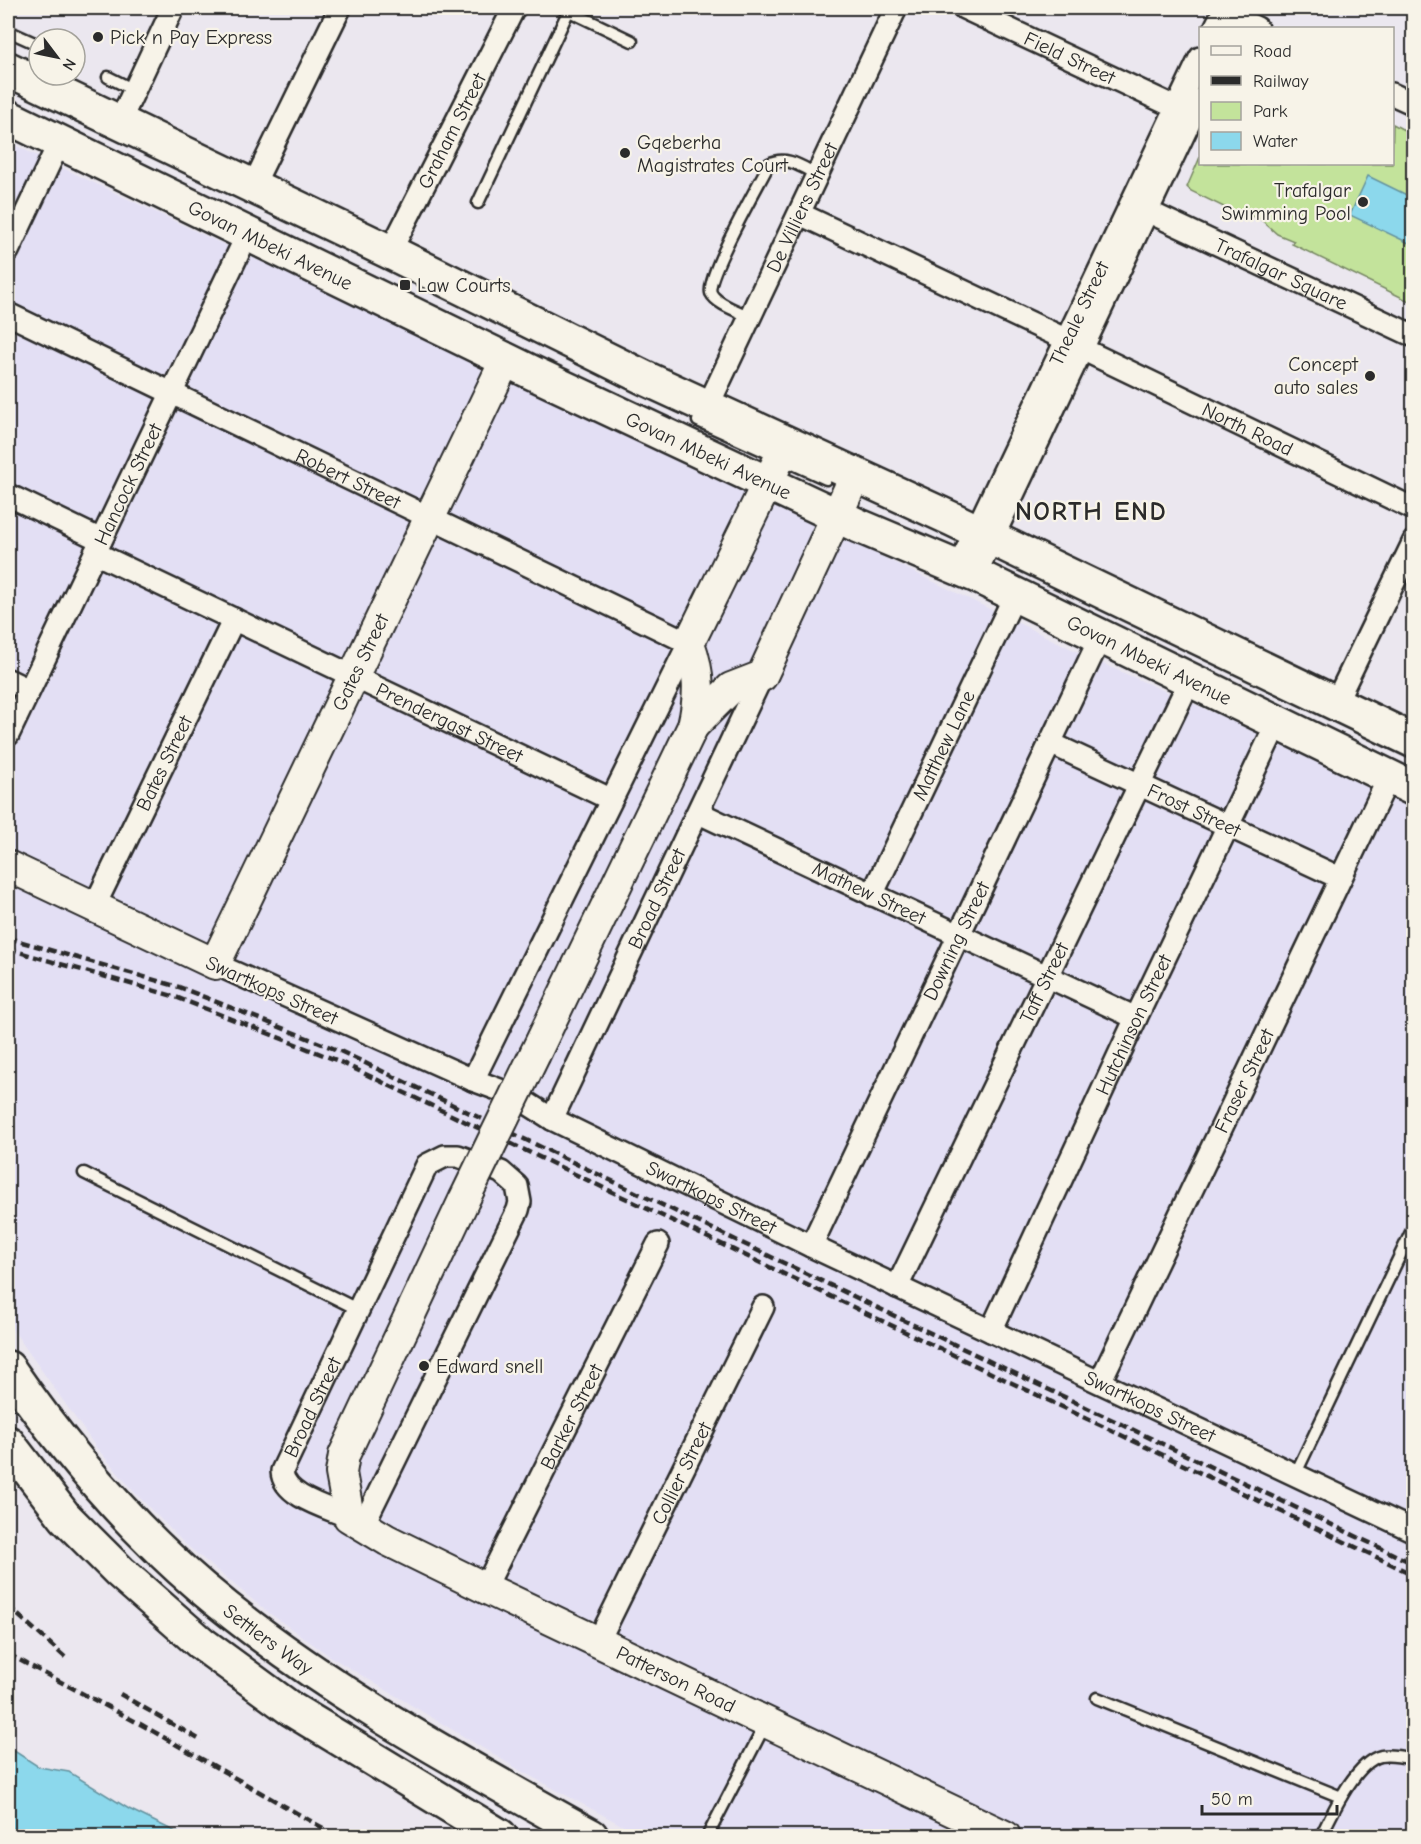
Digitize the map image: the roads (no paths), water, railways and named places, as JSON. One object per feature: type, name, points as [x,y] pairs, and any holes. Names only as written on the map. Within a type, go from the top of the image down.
[{"type":"main road","name":"Govan Mbeki Avenue","points":[[8,69],[252,188],[390,252],[697,411],[776,467],[976,553],[1012,586],[1101,636],[1190,680],[1400,776]]},
{"type":"main road","name":"Govan Mbeki Avenue","points":[[8,117],[506,359],[776,467],[1335,704],[1413,741]]},
{"type":"main road","name":"Settlers Way","points":[[8,1368],[81,1467],[133,1523],[201,1587],[272,1643],[371,1709],[591,1836]]},
{"type":"main road","points":[[8,1443],[65,1517],[120,1572],[201,1643],[291,1709],[500,1836]]},
{"type":"street","points":[[119,123],[173,8]]},
{"type":"street","points":[[252,188],[340,8]]},
{"type":"street","name":"Graham Street","points":[[390,252],[514,8]]},
{"type":"street","name":"De Villiers Street","points":[[697,411],[750,317],[896,8]]},
{"type":"street","name":"Field Street","points":[[964,8],[1177,108]]},
{"type":"street","points":[[1217,27],[1235,16],[1255,27]]},
{"type":"street","name":"Theale Street","points":[[976,553],[1074,344],[1199,60]]},
{"type":"street","points":[[1394,95],[1413,104]]},
{"type":"street","name":"Theale Street","points":[[1074,344],[1149,212],[1199,102]]},
{"type":"street","points":[[8,251],[59,143]]},
{"type":"street","name":"Trafalgar Square","points":[[1149,212],[1413,336]]},
{"type":"street","name":"North Road","points":[[800,214],[1074,344],[1413,510]]},
{"type":"street","name":"Hancock Street","points":[[8,735],[248,233]]},
{"type":"street","name":"Robert Street","points":[[8,314],[689,643]]},
{"type":"street","name":"Gates Street","points":[[215,964],[506,359]]},
{"type":"street","points":[[472,1080],[776,467]]},
{"type":"street","name":"Prendergast Street","points":[[8,495],[98,547],[234,619],[610,799]]},
{"type":"street","name":"Broad Street","points":[[552,1119],[699,813],[846,498]]},
{"type":"street","points":[[1335,704],[1413,541]]},
{"type":"street","name":"Matthew Lane","points":[[872,895],[1012,586]]},
{"type":"street","name":"Bates Street","points":[[94,907],[234,619]]},
{"type":"street","name":"Downing Street","points":[[811,1246],[1101,636]]},
{"type":"street","points":[[356,1521],[341,1473],[344,1455],[464,1200],[693,726],[700,689],[696,663],[689,643]]},
{"type":"street","points":[[693,726],[731,688],[762,676]]},
{"type":"street","points":[[8,680],[29,690]]},
{"type":"street","name":"Taff Street","points":[[897,1287],[1190,680]]},
{"type":"street","name":"Hutchinson Street","points":[[991,1331],[1136,1018],[1278,721]]},
{"type":"street","name":"Frost Street","points":[[1050,743],[1340,878]]},
{"type":"street","name":"Fraser Street","points":[[1100,1382],[1340,878],[1400,776]]},
{"type":"street","name":"Mathew Street","points":[[699,813],[1136,1018]]},
{"type":"street","name":"Swartkops Street","points":[[8,866],[215,964],[472,1080],[516,1096],[552,1119],[811,1246],[1413,1531]]},
{"type":"street","name":"Broad Street","points":[[445,1156],[458,1156],[482,1163],[511,1179],[519,1194],[518,1210],[356,1521],[293,1491],[282,1479],[282,1471],[427,1165],[445,1156]]},
{"type":"street","name":"Barker Street","points":[[485,1588],[658,1244]]},
{"type":"street","name":"Collier Street","points":[[598,1640],[763,1307]]},
{"type":"street","name":"Patterson Road","points":[[356,1521],[485,1588],[1005,1836]]},
{"type":"lane","points":[[478,202],[566,9],[632,41]]},
{"type":"lane","points":[[8,30],[27,39]]},
{"type":"lane","points":[[108,77],[134,90]]},
{"type":"lane","points":[[750,317],[715,299],[710,291],[712,279],[738,224],[769,164],[778,160],[786,160],[818,175]]},
{"type":"lane","points":[[465,303],[591,365]]},
{"type":"lane","points":[[918,538],[976,553]]},
{"type":"lane","points":[[84,1173],[359,1310]]},
{"type":"lane","points":[[1295,1475],[1413,1226]]},
{"type":"lane","points":[[1097,1698],[1341,1797]]},
{"type":"lane","points":[[708,1835],[767,1721]]},
{"type":"lane","points":[[1321,1836],[1341,1797],[1366,1764],[1381,1756],[1413,1759]]},
{"type":"water","points":[[1368,176],[1413,198],[1413,245],[1350,215]]},
{"type":"water","points":[[8,1747],[39,1767],[69,1772],[129,1809],[184,1836],[8,1836]]},
{"type":"railway","points":[[8,938],[179,987],[340,1051],[1414,1564]]},
{"type":"railway","points":[[8,949],[173,996],[336,1060],[1414,1575]]},
{"type":"railway","points":[[8,1606],[66,1658]]},
{"type":"railway","points":[[8,1654],[142,1725],[337,1836]]},
{"type":"railway","points":[[120,1694],[202,1741]]},
{"type":"place","name":"Pick n Pay Express","points":[[98,37]]},
{"type":"place","name":"Gqeberha Magistrates Court","points":[[625,153]]},
{"type":"place","name":"Trafalgar Swimming Pool","points":[[1363,202]]},
{"type":"place","name":"Law Courts","points":[[405,285]]},
{"type":"place","name":"Concept auto sales","points":[[1370,376]]},
{"type":"place","name":"Edward snell","points":[[424,1366]]},
{"type":"district","name":"NORTH END","points":[[1091,511]]}]
